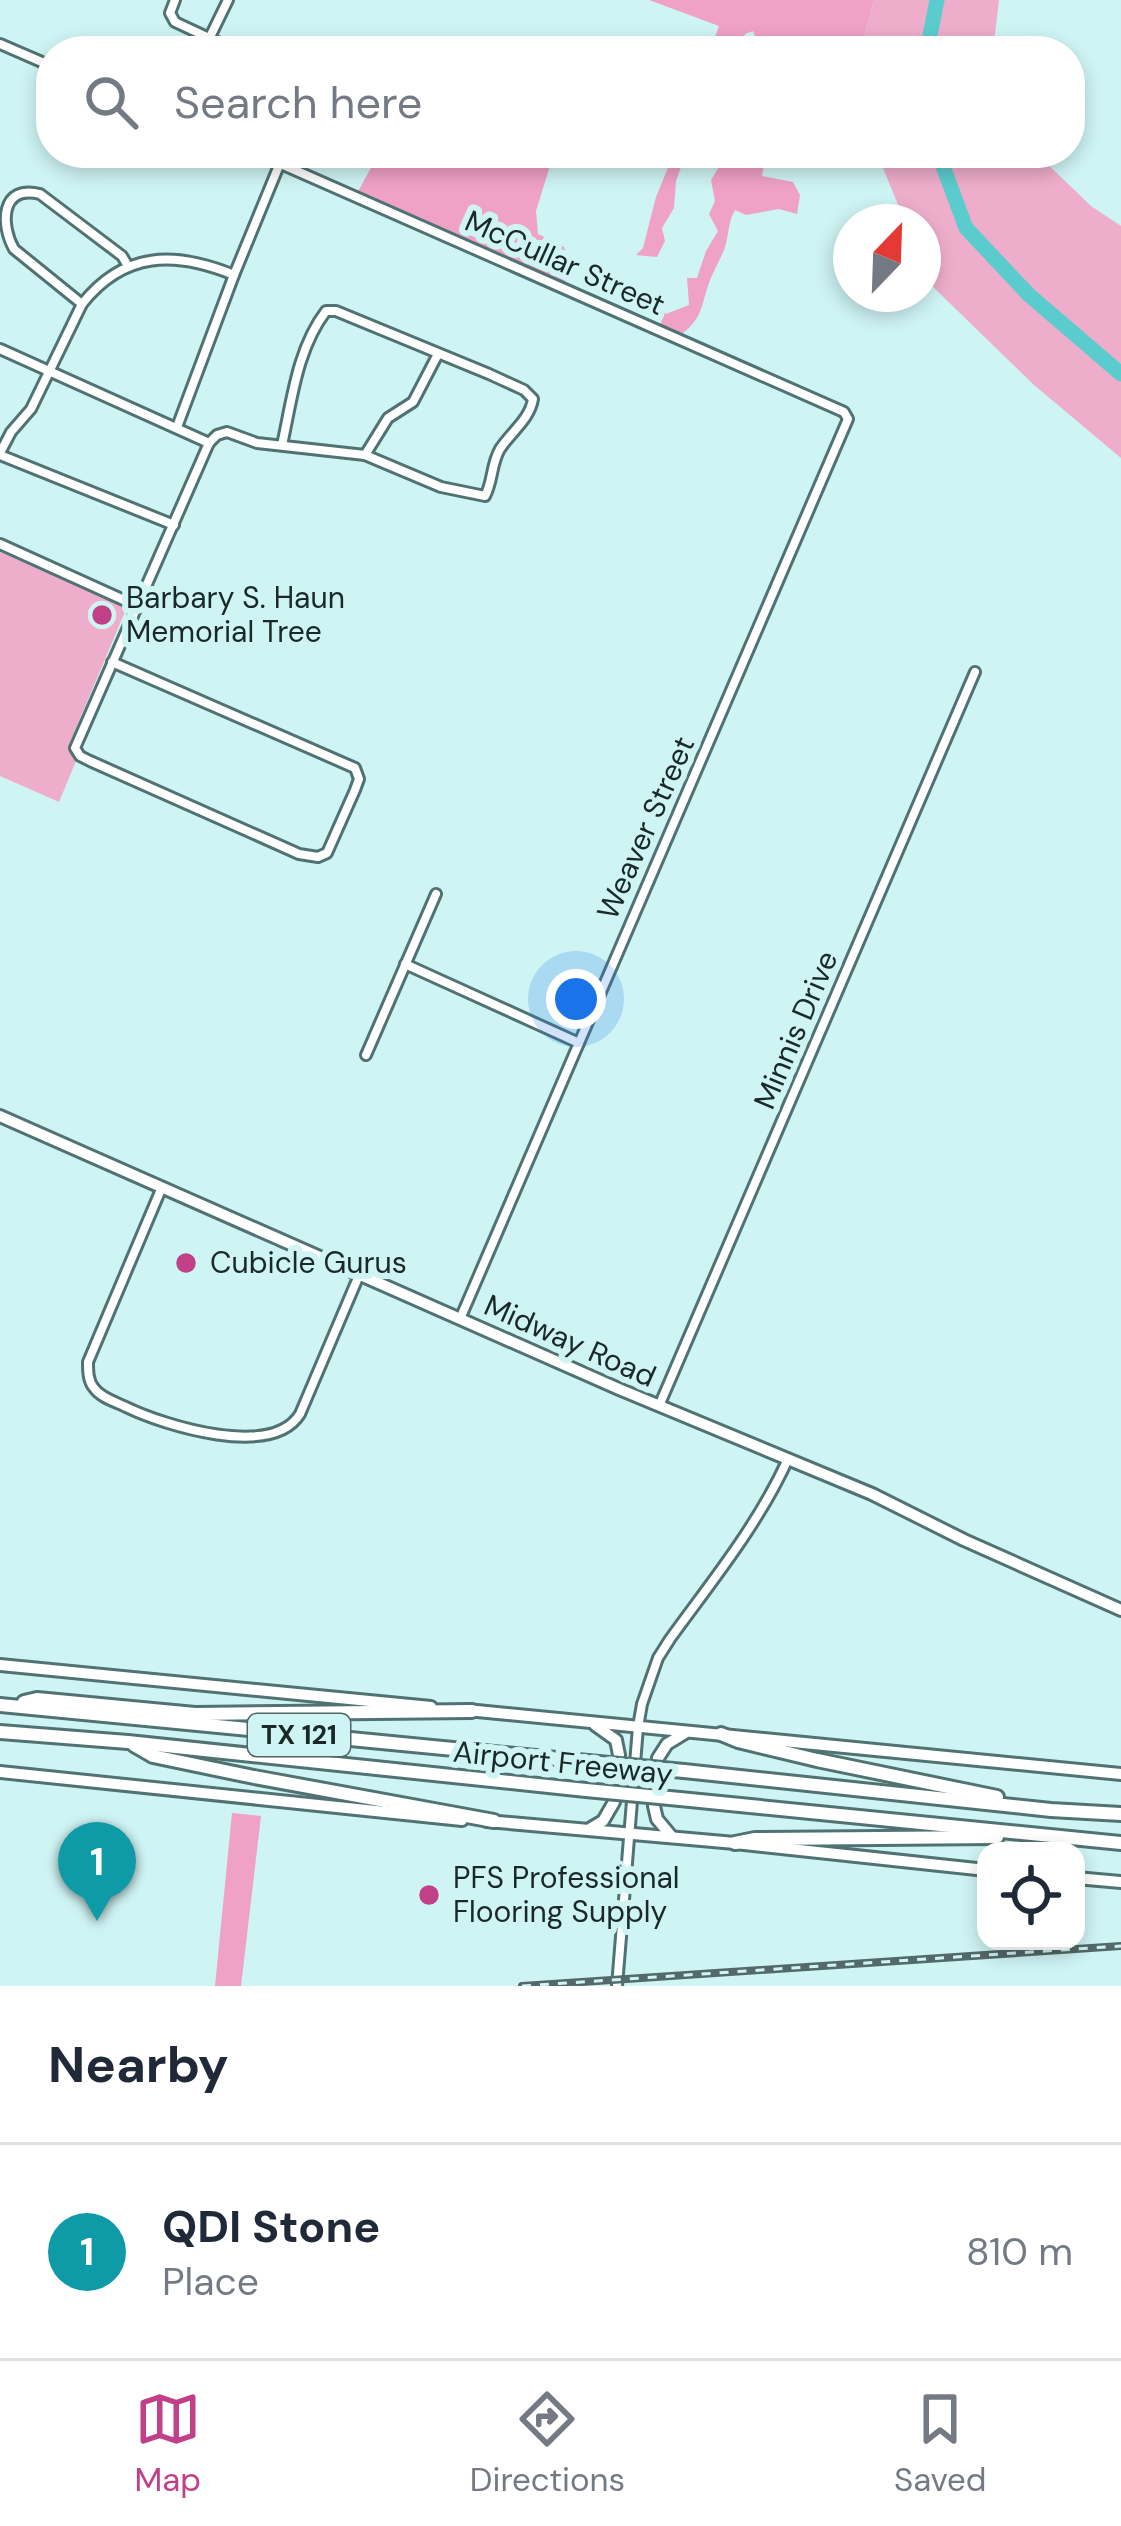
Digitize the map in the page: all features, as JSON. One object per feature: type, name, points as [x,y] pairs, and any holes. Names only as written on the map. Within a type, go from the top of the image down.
[{"type":"highway","points":[[5,1705],[37,1699],[249,1715],[472,1711]]},
{"type":"highway","name":"Airport Freeway","points":[[5,1705],[1121,1814]]},
{"type":"highway","name":"Airport Freeway","points":[[0,1732],[1121,1843]]},
{"type":"highway","points":[[721,1735],[1051,1810]]},
{"type":"highway","points":[[128,1742],[153,1756],[494,1822]]},
{"type":"highway","points":[[735,1843],[1042,1834]]},
{"type":"main road","name":"Midway Road","points":[[0,1116],[659,1406],[872,1494],[1121,1610]]},
{"type":"main road","name":"Airport Freeway","points":[[0,1665],[1121,1774]]},
{"type":"main road","points":[[588,1830],[611,1810],[620,1755],[611,1733],[589,1721]]},
{"type":"main road","points":[[672,1837],[657,1819],[654,1806],[658,1758],[668,1744],[688,1732]]},
{"type":"main road","name":"Airport Freeway","points":[[0,1772],[434,1819],[672,1837],[977,1869]]},
{"type":"main road","points":[[1085,1879],[1121,1882]]},
{"type":"street","points":[[175,0],[170,16],[175,22],[208,36]]},
{"type":"street","points":[[210,36],[228,0]]},
{"type":"street","points":[[0,44],[36,60]]},
{"type":"street","points":[[177,428],[278,168]]},
{"type":"street","name":"McCullar Street","points":[[291,168],[844,412],[848,422]]},
{"type":"street","points":[[82,304],[14,249],[5,216],[16,195],[27,190],[40,194],[122,256],[128,266]]},
{"type":"street","points":[[174,525],[0,454],[31,409],[93,290],[128,266],[147,260],[189,260],[234,275]]},
{"type":"street","points":[[112,662],[355,768],[358,779],[333,844],[322,856],[310,857],[80,756],[75,748],[112,662],[209,442],[217,435],[227,432],[257,442],[283,446],[364,455],[441,487],[485,496],[501,447],[533,405],[531,394],[337,311],[326,311],[302,356],[283,446]]},
{"type":"street","points":[[0,349],[209,442]]},
{"type":"street","points":[[364,455],[383,422],[413,402],[438,354]]},
{"type":"street","name":"Weaver Street","points":[[460,1319],[848,422]]},
{"type":"street","points":[[0,544],[137,606]]},
{"type":"street","name":"Minnis Drive","points":[[659,1406],[975,672]]},
{"type":"street","points":[[366,1055],[436,894]]},
{"type":"street","points":[[405,964],[579,1043]]},
{"type":"street","points":[[162,1186],[88,1361],[94,1388],[146,1417],[184,1430],[230,1436],[289,1428],[301,1414],[360,1273]]},
{"type":"street","points":[[617,1986],[642,1704],[658,1658],[756,1520],[788,1458]]},
{"type":"shaded area","points":[[649,0],[874,0],[864,36],[755,36],[753,31],[744,36],[715,36],[719,26]]},
{"type":"shaded area","points":[[874,0],[999,0],[995,36],[864,36]]},
{"type":"shaded area","points":[[371,168],[549,168],[536,211],[538,234],[564,247],[570,262],[563,290],[355,197]]},
{"type":"shaded area","points":[[668,168],[681,168],[674,208],[662,228],[665,241],[657,257],[636,255],[643,248]]},
{"type":"shaded area","points":[[718,168],[763,168],[762,176],[793,182],[800,195],[797,214],[779,209],[746,215],[735,210],[698,316],[683,333],[661,327],[662,310],[666,314],[689,305],[687,278],[697,278],[718,231],[709,214],[715,201],[711,180]]},
{"type":"shaded area","points":[[883,168],[1052,168],[1091,206],[1121,226],[1121,458],[1034,385],[941,295],[941,204],[898,204]]},
{"type":"shaded area","points":[[0,552],[127,607],[70,742],[76,761],[59,802],[0,776]]},
{"type":"shaded area","points":[[232,1813],[261,1816],[241,1986],[215,1986]]},
{"type":"waterway","points":[[930,36],[937,0]]},
{"type":"waterway","points":[[944,168],[966,228],[1029,295],[1121,374]]},
{"type":"railway","points":[[522,1986],[1121,1946]]},
{"type":"place","name":"Barbary S. Haun Memorial Tree","points":[[102,615]]},
{"type":"place","name":"Cubicle Gurus","points":[[186,1263]]},
{"type":"place","name":"PFS Professional Flooring Supply","points":[[429,1895]]},
{"type":"place","name":"QDI Stone","points":[[97,1921]]}]
